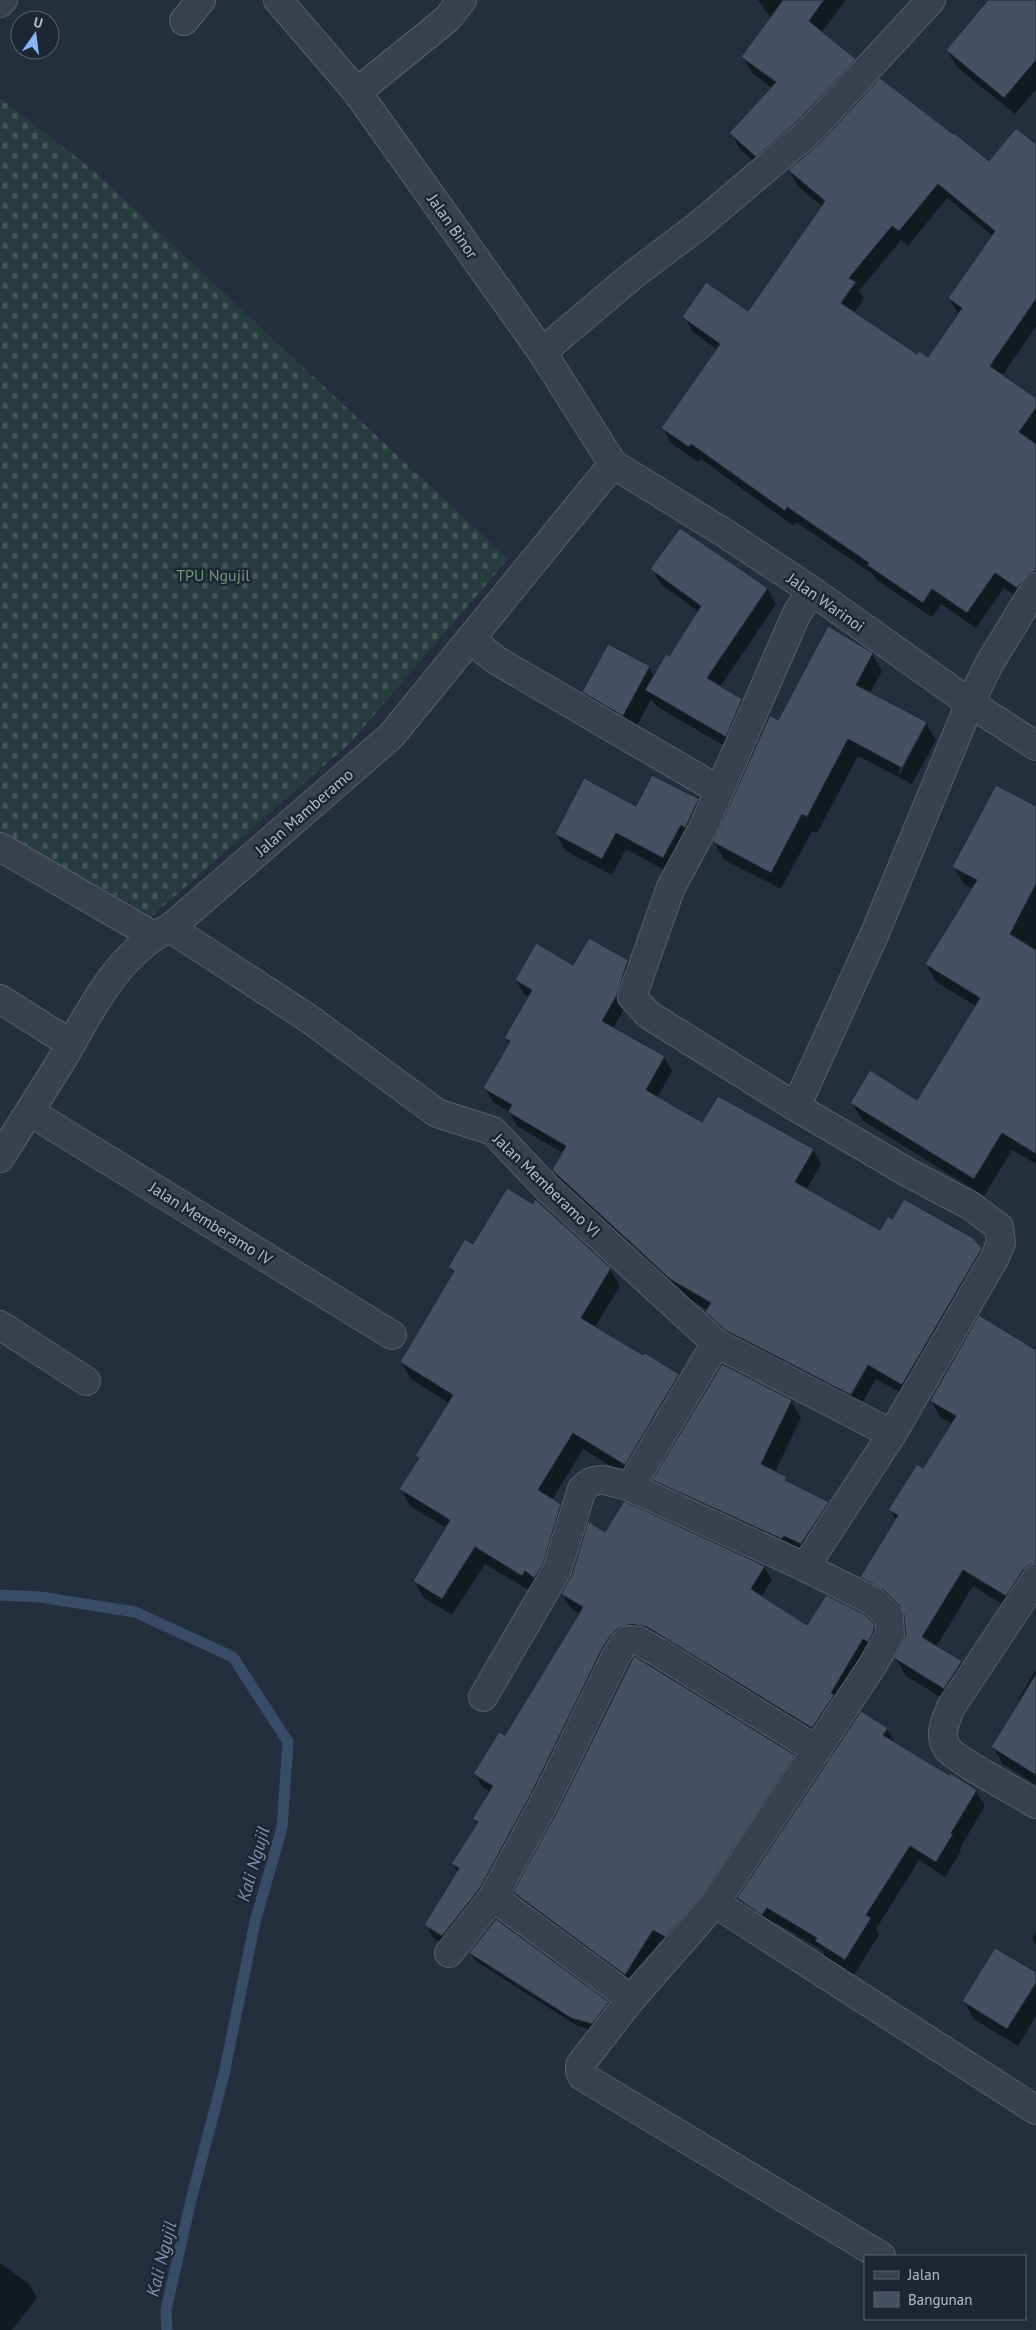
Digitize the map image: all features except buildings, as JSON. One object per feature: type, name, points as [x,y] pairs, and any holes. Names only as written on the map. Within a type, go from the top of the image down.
[{"type":"street","points":[[0,3],[3,0]]},
{"type":"street","points":[[184,21],[201,0]]},
{"type":"street","name":"Jalan Binor","points":[[278,0],[357,92],[542,352],[613,464]]},
{"type":"street","points":[[357,92],[447,19],[462,0]]},
{"type":"street","points":[[542,352],[633,275],[698,226],[810,131],[931,0]]},
{"type":"street","name":"Jalan Warinoi","points":[[613,464],[724,532],[812,591],[970,703],[1036,746]]},
{"type":"street","name":"Jalan Mamberamo","points":[[0,1158],[30,1112],[106,985],[130,957],[162,932],[391,736],[613,464]]},
{"type":"street","points":[[796,1107],[875,933],[970,703],[989,664],[1036,587]]},
{"type":"street","points":[[805,1568],[892,1434],[994,1259],[1001,1243],[999,1227],[972,1206],[907,1172],[796,1107],[649,1015],[632,997],[671,887],[703,828],[798,613],[812,591]]},
{"type":"street","points":[[470,639],[496,660],[719,790]]},
{"type":"street","name":"Jalan Memberamo VI","points":[[0,847],[162,932],[308,1018],[437,1113],[493,1131],[548,1188],[716,1343],[892,1434]]},
{"type":"street","points":[[0,999],[71,1044]]},
{"type":"street","name":"Jalan Memberamo IV","points":[[30,1112],[392,1335]]},
{"type":"street","points":[[0,1325],[86,1382]]},
{"type":"street","points":[[630,1487],[716,1343]]},
{"type":"street","points":[[483,1697],[557,1570],[582,1489],[589,1482],[596,1479],[630,1487],[805,1568],[873,1601],[889,1617],[890,1635],[872,1666],[715,1903],[631,1999],[580,2065],[582,2076],[879,2255]]},
{"type":"street","points":[[1036,1579],[951,1707],[942,1729],[946,1748],[1036,1804]]},
{"type":"street","points":[[449,1953],[493,1897],[546,1799],[616,1656],[623,1645],[629,1640],[639,1641],[658,1652],[817,1750]]},
{"type":"street","points":[[493,1897],[631,1999]]},
{"type":"street","points":[[715,1903],[1036,2110]]},
{"type":"green space","name":"TPU Ngujil","points":[[0,98],[94,171],[508,559],[350,743],[152,916],[0,832]]},
{"type":"waterway","name":"Kali Ngujil","points":[[0,1595],[40,1597],[135,1612],[233,1657],[288,1742],[282,1828],[255,1922],[224,2074],[191,2200],[166,2310],[167,2330]]}]
